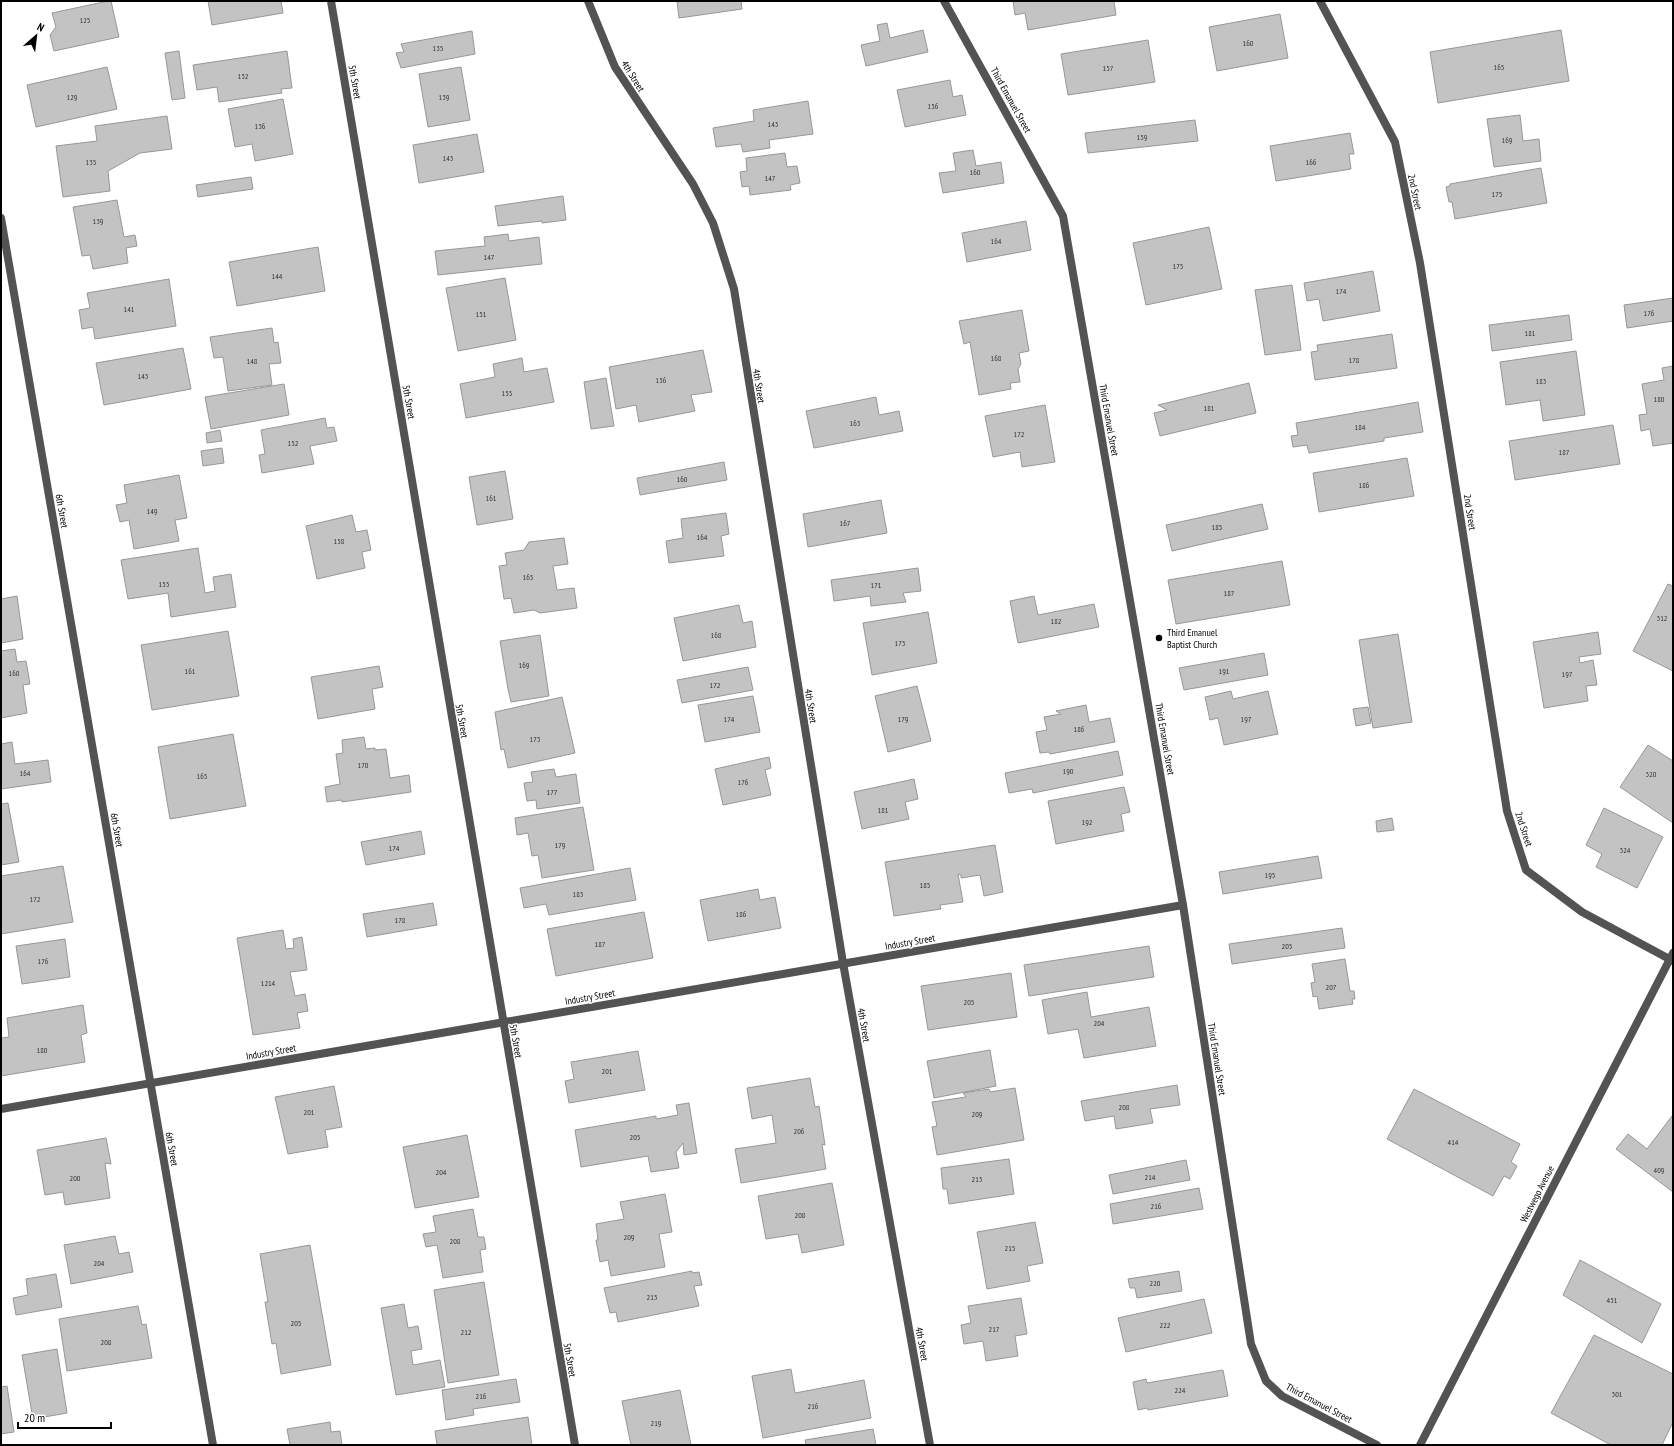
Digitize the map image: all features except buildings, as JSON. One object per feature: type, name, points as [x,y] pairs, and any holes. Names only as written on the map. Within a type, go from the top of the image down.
[{"type":"street","name":"5th Street","points":[[331,1],[574,1445]]},
{"type":"street","name":"4th Street","points":[[588,1],[615,67],[693,184],[713,223],[734,289],[843,964],[930,1445]]},
{"type":"street","name":"Third Emanuel Street","points":[[944,1],[1064,216],[1183,905],[1251,1344],[1266,1381],[1282,1396],[1377,1445]]},
{"type":"street","name":"2nd Street","points":[[1320,1],[1395,142],[1420,263],[1507,811],[1526,870],[1582,912],[1672,958]]},
{"type":"street","name":"6th Street","points":[[1,218],[213,1445]]},
{"type":"street","name":"Industry Street","points":[[1,1108],[1183,905]]},
{"type":"street","name":"Westwego Avenue","points":[[1420,1445],[1672,958]]},
{"type":"place","name":"Third Emanuel Baptist Church","points":[[1159,638]]}]
